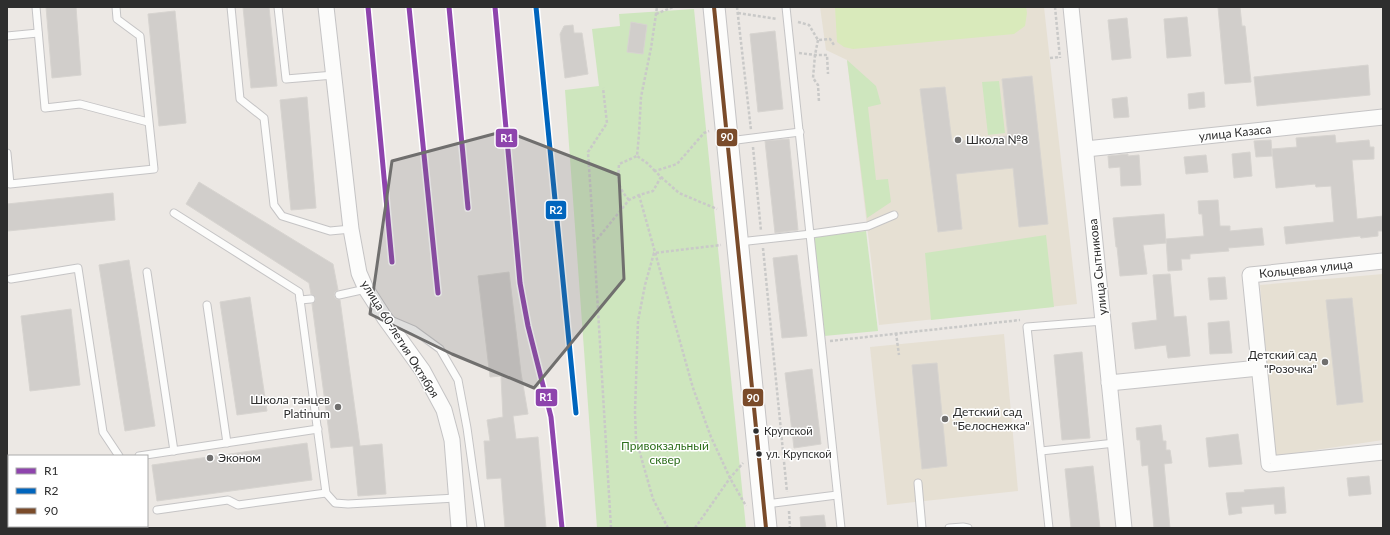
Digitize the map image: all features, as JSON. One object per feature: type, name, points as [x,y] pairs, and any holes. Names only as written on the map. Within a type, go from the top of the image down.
[{"type":"main road","points":[[714,7],[718,136],[756,506],[766,528]]},
{"type":"street","name":"улица 60-летия Октября","points":[[326,7],[351,230],[359,273],[366,290],[423,371],[444,410],[452,440],[459,528]]},
{"type":"street","name":"улица Сытникова","points":[[1071,7],[1124,528]]},
{"type":"street","name":"улица Казаса","points":[[1086,149],[1383,117]]},
{"type":"street","name":"Кольцевая улица","points":[[1383,260],[1250,275],[1270,464],[1383,452]]},
{"type":"street","points":[[1110,383],[1259,368]]},
{"type":"lane","points":[[36,7],[45,108],[80,104],[148,122]]},
{"type":"lane","points":[[7,153],[10,184],[154,169],[140,36],[118,19],[116,7]]},
{"type":"lane","points":[[231,7],[240,99],[264,118],[274,205],[282,216],[330,231],[351,230]]},
{"type":"lane","points":[[278,7],[286,79],[334,75]]},
{"type":"lane","points":[[786,7],[841,528]]},
{"type":"lane","points":[[7,36],[38,33]]},
{"type":"lane","points":[[718,136],[752,138],[800,132]]},
{"type":"lane","points":[[174,213],[299,292],[326,493],[335,503],[348,504],[456,498]]},
{"type":"lane","points":[[729,244],[868,226],[894,216]]},
{"type":"lane","points":[[11,279],[78,268],[103,432],[118,455]]},
{"type":"lane","points":[[147,272],[174,451]]},
{"type":"lane","points":[[339,295],[366,290]]},
{"type":"lane","points":[[300,300],[311,299]]},
{"type":"lane","points":[[207,305],[227,443]]},
{"type":"lane","points":[[384,317],[414,330],[440,349],[458,380],[467,428],[481,528]]},
{"type":"lane","points":[[1049,528],[1027,327],[1103,321]]},
{"type":"lane","points":[[146,455],[318,429]]},
{"type":"lane","points":[[1041,451],[1115,443]]},
{"type":"lane","points":[[918,483],[922,528]]},
{"type":"lane","points":[[157,510],[228,500],[238,505],[326,493]]},
{"type":"lane","points":[[756,506],[837,495]]},
{"type":"lane","points":[[949,528],[968,528]]},
{"type":"path","points":[[637,156],[640,134],[641,97],[651,48],[657,7]]},
{"type":"path","points":[[656,14],[673,7]]},
{"type":"path","points":[[737,7],[752,138],[790,528]]},
{"type":"path","points":[[818,40],[813,78],[818,85],[819,102]]},
{"type":"path","points":[[791,52],[827,55],[828,74]]},
{"type":"path","points":[[1050,58],[1060,57]]},
{"type":"path","points":[[603,88],[607,123],[588,152],[611,528]]},
{"type":"path","points":[[655,171],[677,164],[704,133],[718,136]]},
{"type":"path","points":[[637,156],[647,163],[679,193],[718,209]]},
{"type":"path","points":[[629,200],[621,190],[618,180],[619,164],[637,156]]},
{"type":"path","points":[[594,243],[629,200],[653,191],[661,177]]},
{"type":"path","points":[[639,195],[693,388],[711,437],[730,478],[756,506]]},
{"type":"path","points":[[654,253],[729,244]]},
{"type":"path","points":[[654,253],[645,285],[638,321],[635,412],[636,439],[653,500],[668,528]]},
{"type":"path","points":[[822,342],[1026,319]]},
{"type":"path","points":[[896,333],[899,355]]},
{"type":"path","points":[[694,528],[744,461]]},
{"type":"highlighted area","points":[[505,131],[619,175],[624,279],[534,388],[452,354],[370,314],[392,161]]},
{"type":"shaded area","name":"Школа №8","points":[[820,7],[1044,7],[1077,304],[879,325],[847,60],[826,50]]},
{"type":"shaded area","name":"Детский сад \"Розочка\"","points":[[1383,274],[1383,440],[1275,456],[1260,285]]},
{"type":"shaded area","name":"Детский сад \"Белоснежка\"","points":[[1004,334],[1018,491],[887,505],[870,347]]},
{"type":"green space","points":[[835,7],[1026,7],[1027,13],[1025,26],[1014,34],[853,49],[844,47],[837,42]]},
{"type":"green space","name":"Привокзальный сквер","points":[[694,9],[746,528],[597,528],[565,90],[599,86],[592,29],[620,26],[619,14]]},
{"type":"green space","points":[[847,60],[876,86],[881,104],[868,107],[876,180],[888,179],[891,202],[867,218]]},
{"type":"green space","points":[[999,81],[1005,133],[988,135],[982,82]]},
{"type":"green space","points":[[866,231],[878,331],[824,336],[814,237]]},
{"type":"green space","points":[[1046,235],[1054,307],[931,320],[925,253]]},
{"type":"building","points":[[46,7],[76,7],[81,75],[52,78]]},
{"type":"building","points":[[243,7],[269,7],[277,86],[251,88]]},
{"type":"building","points":[[1218,7],[1240,7],[1242,26],[1245,26],[1251,82],[1225,84]]},
{"type":"building","points":[[175,11],[186,123],[159,126],[148,14]]},
{"type":"building","points":[[1187,17],[1191,56],[1167,58],[1164,19]]},
{"type":"building","points":[[1127,18],[1131,58],[1112,60],[1108,20]]},
{"type":"building","points":[[631,22],[647,25],[643,54],[627,52]]},
{"type":"building","points":[[573,25],[574,33],[582,33],[588,74],[565,78],[560,34],[564,26]]},
{"type":"building","points":[[775,31],[783,109],[758,112],[750,34]]},
{"type":"building","points":[[1368,65],[1370,95],[1257,106],[1254,77]]},
{"type":"building","points":[[1032,76],[1048,224],[1019,227],[1013,168],[956,174],[962,229],[938,232],[920,89],[945,87],[952,142],[1008,136],[1002,79]]},
{"type":"building","points":[[1204,92],[1205,107],[1189,109],[1188,94]]},
{"type":"building","points":[[307,97],[316,208],[291,210],[280,100]]},
{"type":"building","points":[[1127,97],[1129,117],[1114,118],[1112,99]]},
{"type":"building","points":[[1335,135],[1336,143],[1369,140],[1370,147],[1374,147],[1374,159],[1352,160],[1357,219],[1383,216],[1383,231],[1378,231],[1378,236],[1361,238],[1360,236],[1286,244],[1284,227],[1334,222],[1331,186],[1316,187],[1315,184],[1276,188],[1272,149],[1297,147],[1296,138]]},
{"type":"building","points":[[789,139],[798,230],[775,233],[765,141]]},
{"type":"building","points":[[1271,140],[1272,156],[1256,157],[1254,141]]},
{"type":"building","points":[[1250,152],[1252,176],[1234,178],[1232,154]]},
{"type":"building","points":[[1128,154],[1128,156],[1139,155],[1141,185],[1121,186],[1120,167],[1109,168],[1108,156]]},
{"type":"building","points":[[1206,155],[1208,172],[1186,174],[1184,157]]},
{"type":"building","points":[[199,182],[333,264],[338,290],[335,292],[334,296],[336,299],[340,300],[360,446],[382,444],[386,494],[358,496],[353,446],[331,448],[312,304],[316,298],[311,294],[309,283],[186,204]]},
{"type":"building","points":[[113,193],[115,220],[8,231],[7,204]]},
{"type":"building","points":[[1218,200],[1220,226],[1230,226],[1230,231],[1262,228],[1264,245],[1228,248],[1229,251],[1190,254],[1190,259],[1181,259],[1182,270],[1168,271],[1166,239],[1204,236],[1202,214],[1199,214],[1198,201]]},
{"type":"building","points":[[1164,214],[1166,243],[1143,245],[1147,274],[1120,276],[1113,218]]},
{"type":"building","points":[[797,255],[807,336],[782,338],[773,258]]},
{"type":"building","points":[[129,260],[155,426],[125,431],[99,265]]},
{"type":"building","points":[[509,272],[521,373],[528,414],[513,416],[516,439],[538,437],[546,528],[505,528],[501,478],[487,479],[484,441],[490,441],[487,420],[503,417],[501,376],[490,377],[478,276]]},
{"type":"building","points":[[1170,274],[1174,317],[1186,316],[1190,356],[1168,358],[1166,345],[1135,349],[1132,323],[1157,320],[1153,275]]},
{"type":"building","points":[[1225,277],[1227,299],[1210,300],[1208,278]]},
{"type":"building","points":[[250,297],[267,411],[237,415],[220,302]]},
{"type":"building","points":[[1352,298],[1363,402],[1337,405],[1326,300]]},
{"type":"building","points":[[71,309],[80,385],[30,391],[21,316]]},
{"type":"building","points":[[1229,321],[1232,353],[1210,354],[1208,323]]},
{"type":"building","points":[[1082,352],[1090,438],[1062,440],[1054,355]]},
{"type":"building","points":[[937,363],[947,466],[922,469],[912,365]]},
{"type":"building","points":[[812,369],[821,444],[794,448],[785,373]]},
{"type":"building","points":[[1161,425],[1163,441],[1166,441],[1166,450],[1170,450],[1172,463],[1164,464],[1170,528],[1154,528],[1148,465],[1142,466],[1140,440],[1137,440],[1136,428]]},
{"type":"building","points":[[1238,434],[1242,464],[1209,467],[1206,438]]},
{"type":"building","points":[[307,443],[312,480],[157,501],[152,465]]},
{"type":"building","points":[[1093,466],[1100,528],[1071,528],[1065,469]]},
{"type":"building","points":[[1369,476],[1371,494],[1349,496],[1347,478]]},
{"type":"building","points":[[1284,487],[1286,513],[1275,514],[1274,504],[1241,507],[1242,513],[1229,515],[1226,493]]},
{"type":"building","points":[[824,515],[826,528],[801,528],[800,517]]},
{"type":"transit line","name":"R1","points":[[368,7],[392,262]]},
{"type":"transit line","name":"R1","points":[[409,7],[438,293]]},
{"type":"transit line","name":"R1","points":[[449,7],[468,208]]},
{"type":"transit line","name":"R1","points":[[495,7],[520,283],[528,326],[551,417],[562,528]]},
{"type":"transit line","name":"R2","points":[[536,7],[576,413]]},
{"type":"transit line","name":"90","points":[[714,7],[766,528]]},
{"type":"place","name":"Школа №8","points":[[958,140]]},
{"type":"place","name":"Детский сад \"Розочка\"","points":[[1325,362]]},
{"type":"place","name":"Школа танцев Platinum","points":[[338,407]]},
{"type":"place","name":"Детский сад \"Белоснежка\"","points":[[945,419]]},
{"type":"place","name":"Крупской","points":[[756,431]]},
{"type":"place","name":"ул. Крупской","points":[[759,454]]},
{"type":"place","name":"Эконом","points":[[210,458]]}]
